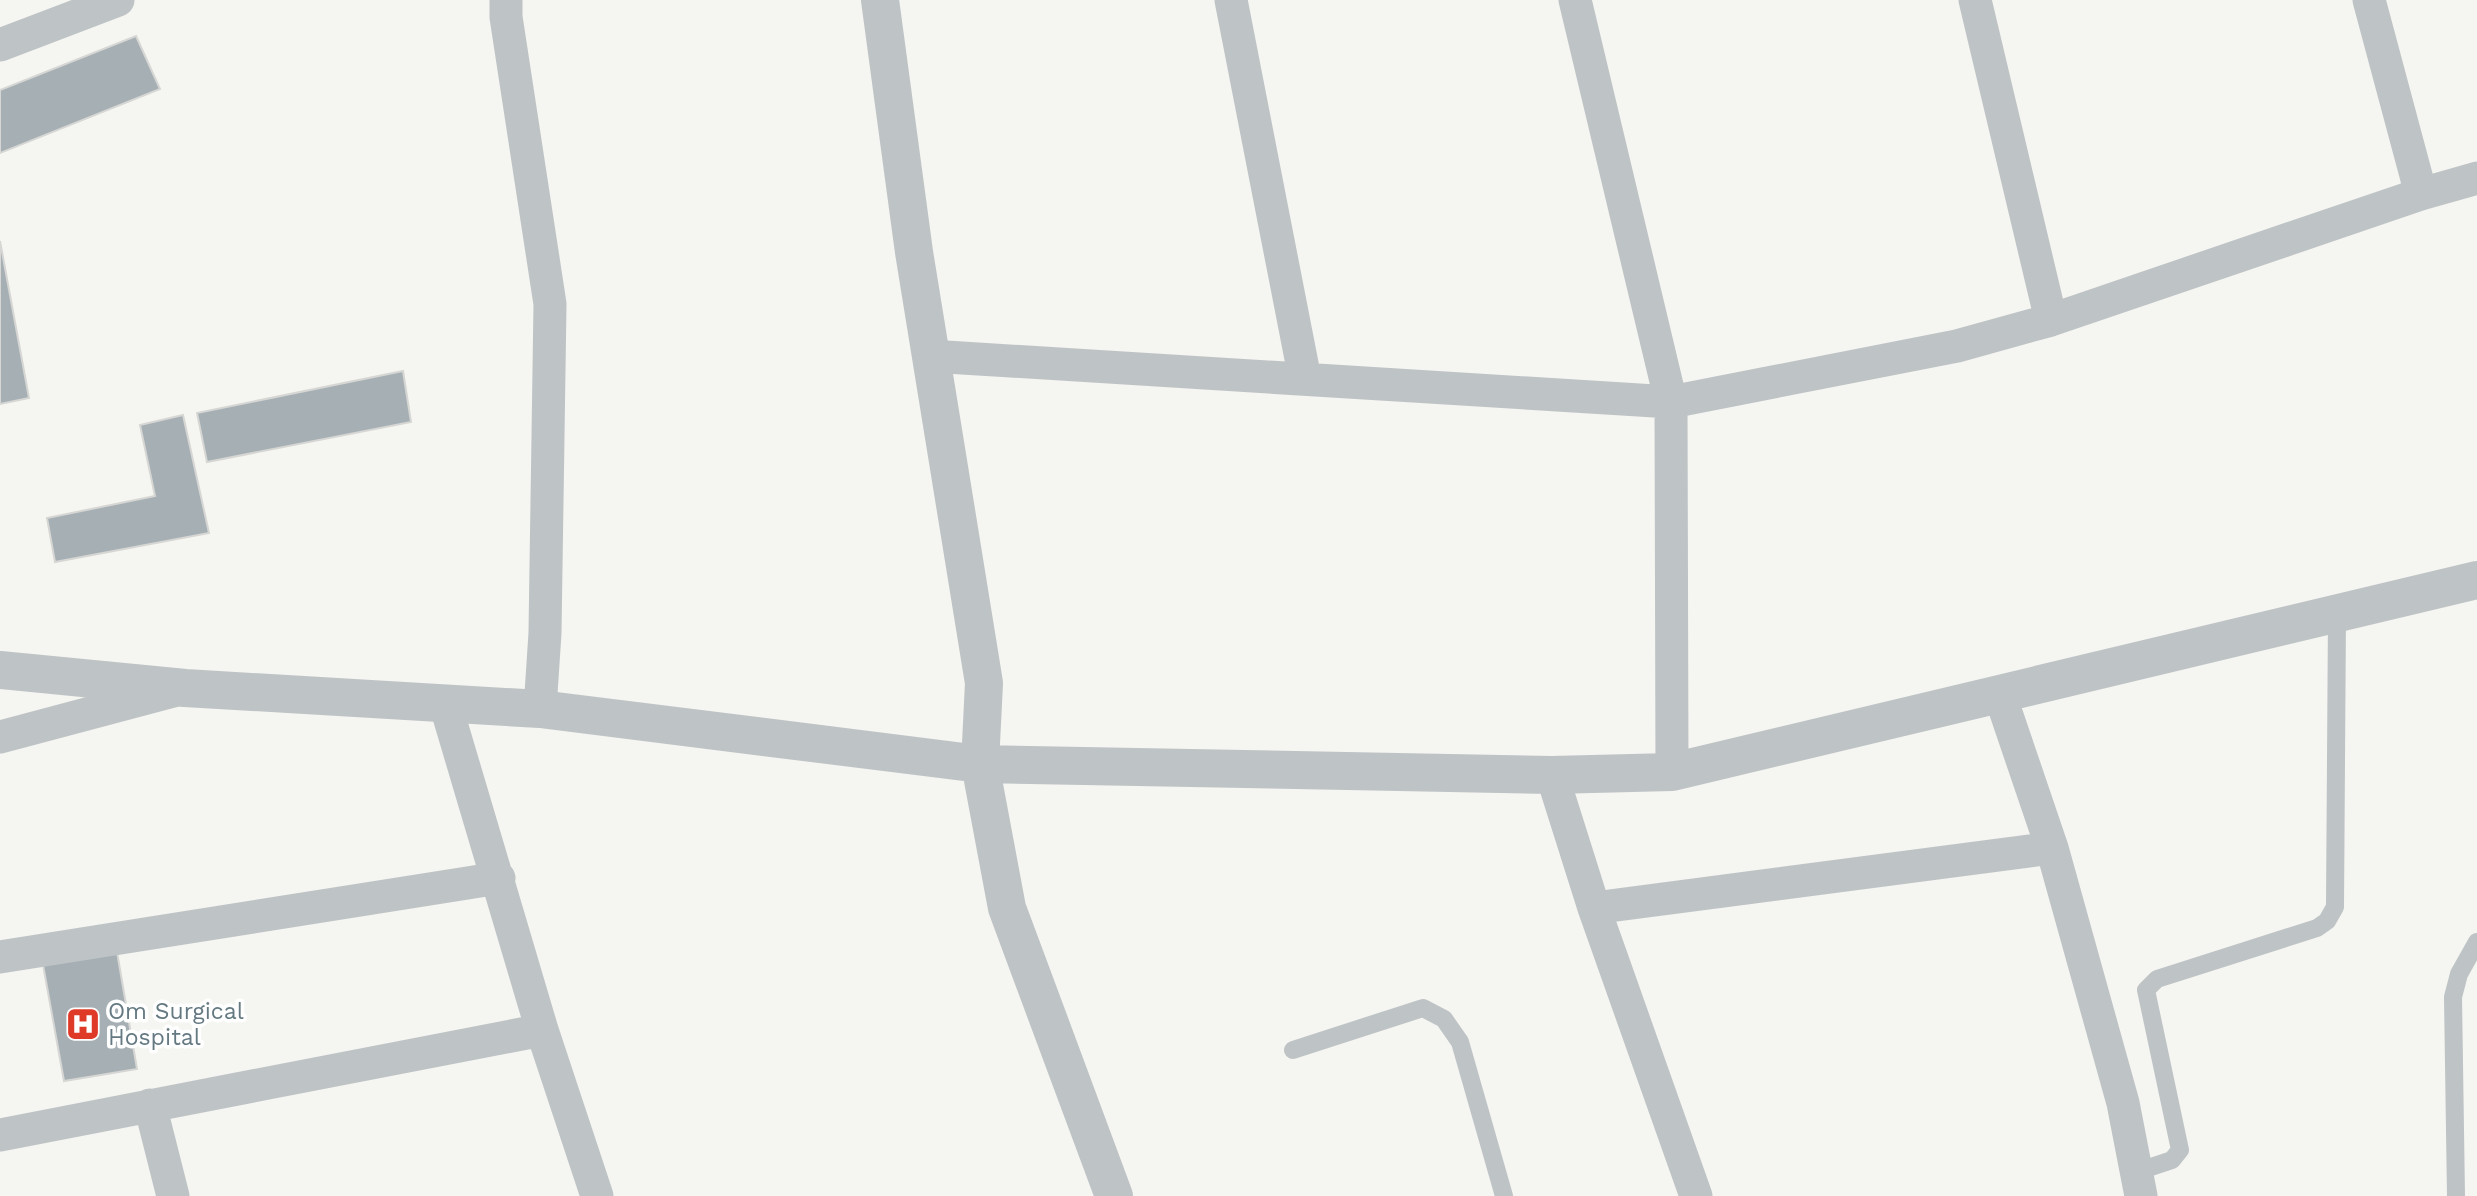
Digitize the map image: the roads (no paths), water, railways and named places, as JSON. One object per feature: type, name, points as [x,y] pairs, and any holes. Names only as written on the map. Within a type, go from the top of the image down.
[{"type":"street","points":[[0,45],[118,0]]},
{"type":"street","points":[[506,0],[506,17],[550,304],[545,633],[540,709]]},
{"type":"street","points":[[880,0],[930,356],[984,683],[980,764],[1007,908],[1114,1196]]},
{"type":"street","points":[[1231,0],[1305,379]]},
{"type":"street","points":[[1575,0],[1671,402],[1672,772]]},
{"type":"street","points":[[1975,0],[2051,320]]},
{"type":"street","points":[[2369,0],[2421,194]]},
{"type":"street","points":[[930,356],[1671,402],[1957,345],[2051,320],[2421,194],[2477,178]]},
{"type":"street","points":[[0,670],[185,688],[540,709],[980,764],[1552,775],[1672,772],[2477,580]]},
{"type":"street","points":[[0,737],[185,688]]},
{"type":"street","points":[[2000,695],[2052,848],[2123,1103],[2139,1184]]},
{"type":"street","points":[[445,703],[542,1030],[597,1196]]},
{"type":"street","points":[[1552,775],[1594,908],[1696,1196]]},
{"type":"street","points":[[1594,908],[2052,848]]},
{"type":"street","points":[[0,957],[499,878]]},
{"type":"street","points":[[0,1135],[542,1030]]},
{"type":"street","points":[[150,1105],[173,1196]]},
{"type":"lane","points":[[2139,1184],[2172,1160],[2180,1150],[2146,990],[2150,983],[2317,928],[2327,921],[2336,907],[2337,614]]},
{"type":"lane","points":[[2456,1196],[2453,997],[2459,974],[2477,942]]},
{"type":"lane","points":[[1293,1050],[1423,1008],[1444,1019],[1460,1042],[1504,1196]]},
{"type":"place","name":"Om Surgical Hospital","points":[[83,1024]]}]
